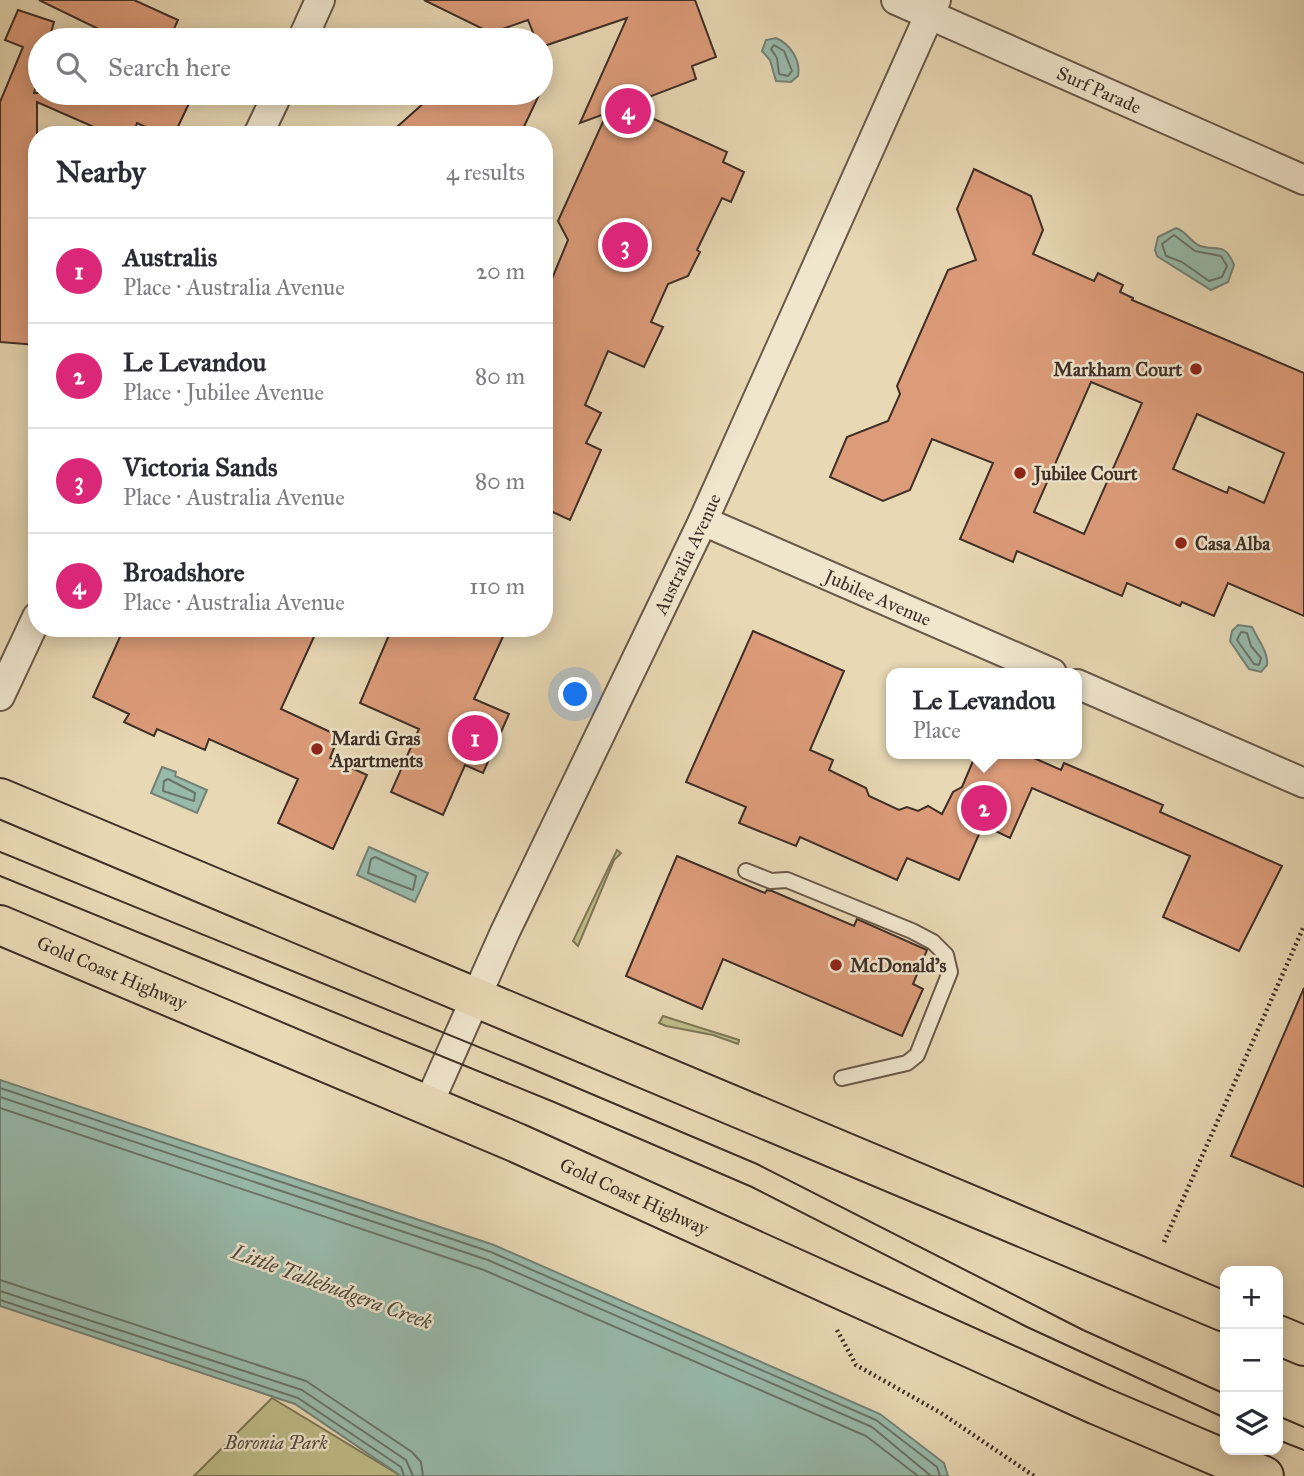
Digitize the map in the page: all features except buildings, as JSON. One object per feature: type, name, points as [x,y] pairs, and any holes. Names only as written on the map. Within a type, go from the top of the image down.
[{"type":"highway","points":[[0,798],[1220,1310]]},
{"type":"highway","name":"Gold Coast Highway","points":[[0,925],[428,1105],[1264,1476]]},
{"type":"highway","points":[[1283,1337],[1304,1346]]},
{"type":"street","points":[[307,28],[320,0]]},
{"type":"street","name":"Surf Parade","points":[[896,0],[933,8],[1304,180]]},
{"type":"street","name":"Australia Avenue","points":[[428,1105],[476,997],[703,521],[933,8]]},
{"type":"street","points":[[262,126],[272,105]]},
{"type":"street","name":"Jubilee Avenue","points":[[703,521],[1041,668]]},
{"type":"street","points":[[0,696],[28,636]]},
{"type":"street","points":[[1082,686],[1304,783]]},
{"type":"lane","points":[[746,871],[771,881],[787,880],[912,931],[933,942],[946,955],[950,972],[916,1055],[907,1063],[842,1079]]},
{"type":"path","points":[[1164,1242],[1304,926]]},
{"type":"path","points":[[835,1326],[856,1366],[941,1413],[1034,1476]]},
{"type":"green space","points":[[617,850],[621,853],[614,860],[578,946],[573,941]]},
{"type":"green space","points":[[663,1016],[739,1040],[738,1044],[713,1035],[666,1026],[659,1023]]},
{"type":"green space","name":"Boronia Park","points":[[272,1398],[401,1476],[194,1476]]},
{"type":"water","points":[[776,38],[790,48],[798,64],[798,76],[791,82],[776,81],[770,60],[762,51],[766,40]]},
{"type":"water","points":[[1176,228],[1198,245],[1226,252],[1234,265],[1228,282],[1211,290],[1157,256],[1155,250],[1158,237]]},
{"type":"water","points":[[1238,625],[1252,627],[1262,646],[1267,665],[1261,672],[1249,669],[1230,641],[1232,631]]},
{"type":"water","points":[[162,767],[207,790],[197,813],[151,793]]},
{"type":"water","points":[[369,847],[428,873],[415,902],[357,875]]},
{"type":"water","name":"Little Tallebudgera Creek","points":[[0,1080],[494,1245],[880,1414],[944,1463],[948,1476],[401,1476],[295,1404],[0,1306]]},
{"type":"tram line","points":[[0,852],[523,1065],[757,1164],[1083,1330],[1221,1392]]},
{"type":"tram line","points":[[0,876],[554,1102],[752,1187],[1027,1327],[1220,1416]]},
{"type":"tram line","points":[[1283,1418],[1304,1427]]},
{"type":"tram line","points":[[1283,1442],[1304,1450]]},
{"type":"place","name":"Broadshore","points":[[628,111]]},
{"type":"place","name":"Victoria Sands","points":[[625,245]]},
{"type":"place","name":"Markham Court","points":[[1196,369]]},
{"type":"place","name":"Jubilee Court","points":[[1020,473]]},
{"type":"place","name":"Casa Alba","points":[[1181,543]]},
{"type":"place","name":"Australis","points":[[475,738]]},
{"type":"place","name":"Mardi Gras Apartments","points":[[317,749]]},
{"type":"place","name":"Le Levandou","points":[[984,808]]},
{"type":"place","name":"McDonald's","points":[[836,965]]}]
